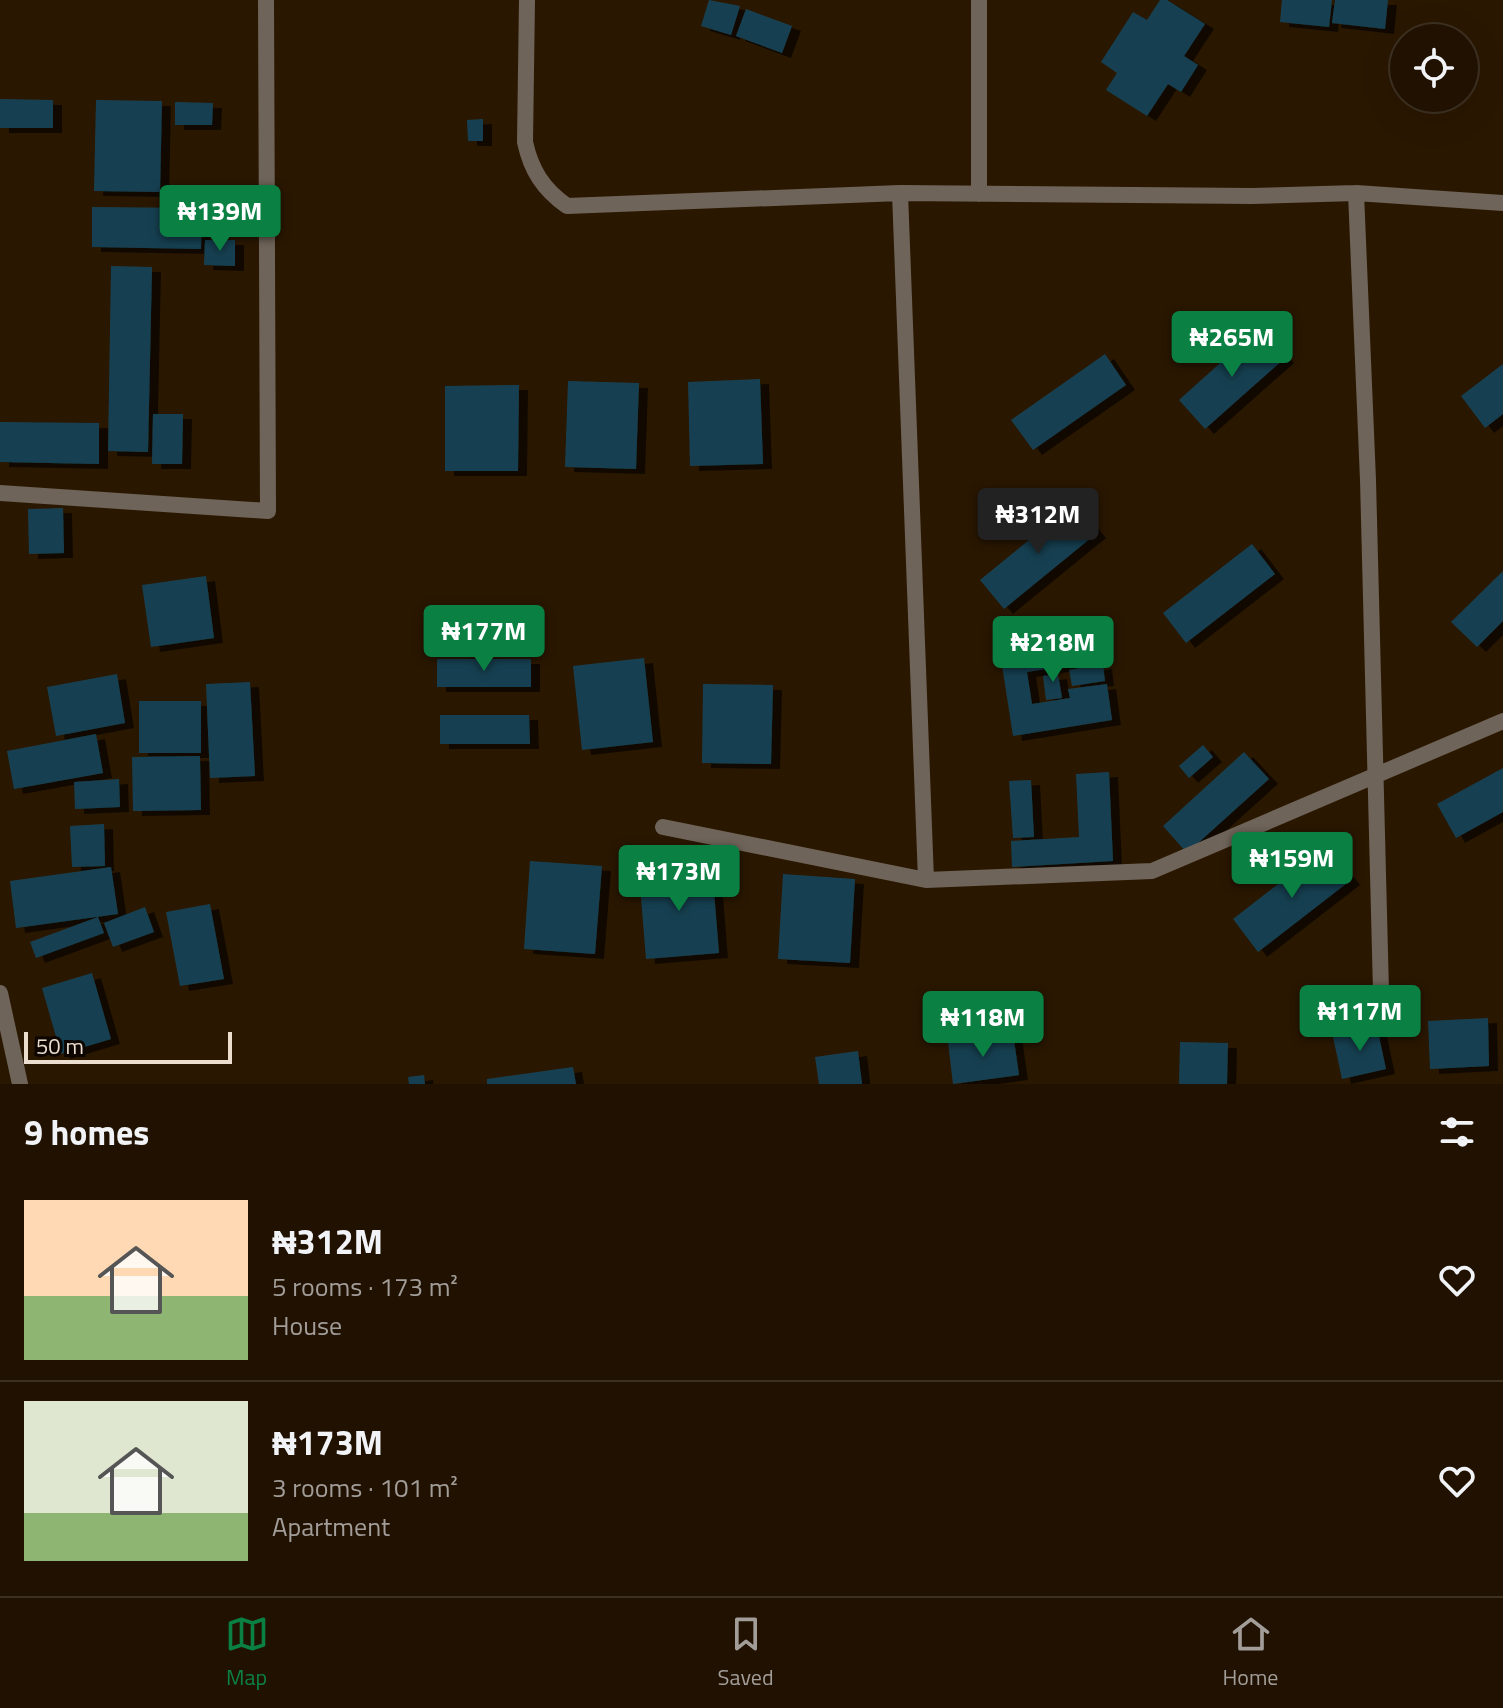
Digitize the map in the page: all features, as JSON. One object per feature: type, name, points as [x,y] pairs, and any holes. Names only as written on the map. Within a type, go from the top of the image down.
[{"type":"street","points":[[0,493],[268,511],[266,0]]},
{"type":"street","points":[[527,0],[525,142],[530,164],[550,194],[567,206],[900,193],[1252,196],[1356,193],[1500,201]]},
{"type":"street","points":[[979,0],[979,194]]},
{"type":"street","points":[[900,193],[926,880]]},
{"type":"street","points":[[1356,193],[1377,777],[1381,992]]},
{"type":"street","points":[[663,827],[926,880],[1152,871],[1503,721]]},
{"type":"street","points":[[0,993],[20,1084]]},
{"type":"building","points":[[709,0],[740,6],[731,35],[701,26]]},
{"type":"building","points":[[1160,0],[1167,0],[1205,24],[1184,56],[1198,65],[1181,92],[1168,84],[1147,116],[1106,90],[1117,73],[1101,62],[1133,12],[1147,20]]},
{"type":"building","points":[[1282,0],[1332,0],[1329,27],[1280,22]]},
{"type":"building","points":[[1335,0],[1388,0],[1385,29],[1332,23]]},
{"type":"building","points":[[746,9],[792,26],[782,53],[736,36]]},
{"type":"building","points":[[0,99],[53,100],[53,128],[0,128]]},
{"type":"building","points":[[96,100],[162,101],[160,192],[94,191]]},
{"type":"building","points":[[175,102],[213,103],[212,125],[175,125]]},
{"type":"building","points":[[483,119],[483,141],[468,141],[467,120]]},
{"type":"building","points":[[92,207],[202,208],[201,249],[92,247]]},
{"type":"building","points":[[205,240],[235,240],[235,266],[204,265]]},
{"type":"building","points":[[111,266],[152,267],[148,452],[108,451]]},
{"type":"building","points":[[1258,329],[1285,358],[1205,429],[1179,400]]},
{"type":"building","points":[[1105,354],[1126,385],[1033,450],[1011,420]]},
{"type":"building","points":[[1503,364],[1503,414],[1485,428],[1461,396]]},
{"type":"building","points":[[760,379],[763,464],[690,466],[688,382]]},
{"type":"building","points":[[568,381],[639,383],[636,469],[565,467]]},
{"type":"building","points":[[519,385],[518,471],[445,471],[445,386]]},
{"type":"building","points":[[153,414],[183,414],[182,464],[152,464]]},
{"type":"building","points":[[0,422],[99,423],[99,464],[0,462]]},
{"type":"building","points":[[1073,504],[1097,533],[1004,609],[980,580]]},
{"type":"building","points":[[63,508],[64,553],[29,554],[28,509]]},
{"type":"building","points":[[1252,544],[1275,574],[1186,643],[1163,613]]},
{"type":"building","points":[[1503,571],[1503,621],[1477,647],[1451,622]]},
{"type":"building","points":[[206,576],[214,638],[151,647],[142,585]]},
{"type":"building","points":[[1098,631],[1102,660],[1027,672],[1032,704],[1070,698],[1068,689],[1107,684],[1112,720],[1013,736],[999,646]]},
{"type":"building","points":[[644,658],[653,742],[582,750],[573,666]]},
{"type":"building","points":[[437,659],[531,659],[531,687],[437,687]]},
{"type":"building","points":[[1103,664],[1105,681],[1072,686],[1069,670]]},
{"type":"building","points":[[117,674],[125,723],[56,736],[47,687]]},
{"type":"building","points":[[1058,674],[1062,698],[1046,700],[1043,676]]},
{"type":"building","points":[[250,682],[255,776],[210,778],[206,684]]},
{"type":"building","points":[[703,684],[773,685],[771,764],[702,763]]},
{"type":"building","points":[[139,701],[201,701],[201,753],[139,753]]},
{"type":"building","points":[[440,715],[529,715],[530,744],[440,744]]},
{"type":"building","points":[[96,734],[103,773],[14,789],[7,751]]},
{"type":"building","points":[[1203,745],[1213,757],[1189,778],[1179,766]]},
{"type":"building","points":[[1244,752],[1269,779],[1187,853],[1163,826]]},
{"type":"building","points":[[200,756],[201,810],[133,811],[132,757]]},
{"type":"building","points":[[1503,768],[1503,812],[1456,838],[1437,804]]},
{"type":"building","points":[[1109,772],[1113,861],[1012,867],[1011,841],[1079,837],[1076,774]]},
{"type":"building","points":[[119,779],[120,807],[75,809],[74,782]]},
{"type":"building","points":[[1031,780],[1034,837],[1013,838],[1009,781]]},
{"type":"building","points":[[104,824],[105,866],[72,867],[70,826]]},
{"type":"building","points":[[1326,847],[1351,880],[1258,952],[1233,919]]},
{"type":"building","points":[[530,861],[602,866],[595,954],[524,949]]},
{"type":"building","points":[[111,867],[118,914],[16,928],[10,881]]},
{"type":"building","points":[[712,867],[719,953],[646,959],[639,873]]},
{"type":"building","points":[[783,874],[855,879],[850,963],[778,959]]},
{"type":"building","points":[[210,904],[224,979],[180,986],[166,912]]},
{"type":"building","points":[[145,907],[154,932],[113,947],[104,923]]},
{"type":"building","points":[[98,917],[104,933],[36,958],[30,942]]},
{"type":"building","points":[[92,973],[111,1039],[61,1054],[42,988]]},
{"type":"building","points":[[1488,1018],[1489,1066],[1430,1069],[1428,1021]]},
{"type":"building","points":[[1377,1027],[1386,1069],[1342,1079],[1333,1037]]},
{"type":"building","points":[[1013,1033],[1019,1075],[953,1084],[948,1042]]},
{"type":"building","points":[[1180,1042],[1228,1043],[1227,1084],[1179,1084]]},
{"type":"building","points":[[858,1051],[862,1084],[819,1084],[815,1057]]},
{"type":"building","points":[[573,1067],[576,1084],[487,1084],[487,1079]]},
{"type":"building","points":[[424,1075],[425,1084],[409,1084],[408,1077]]}]
